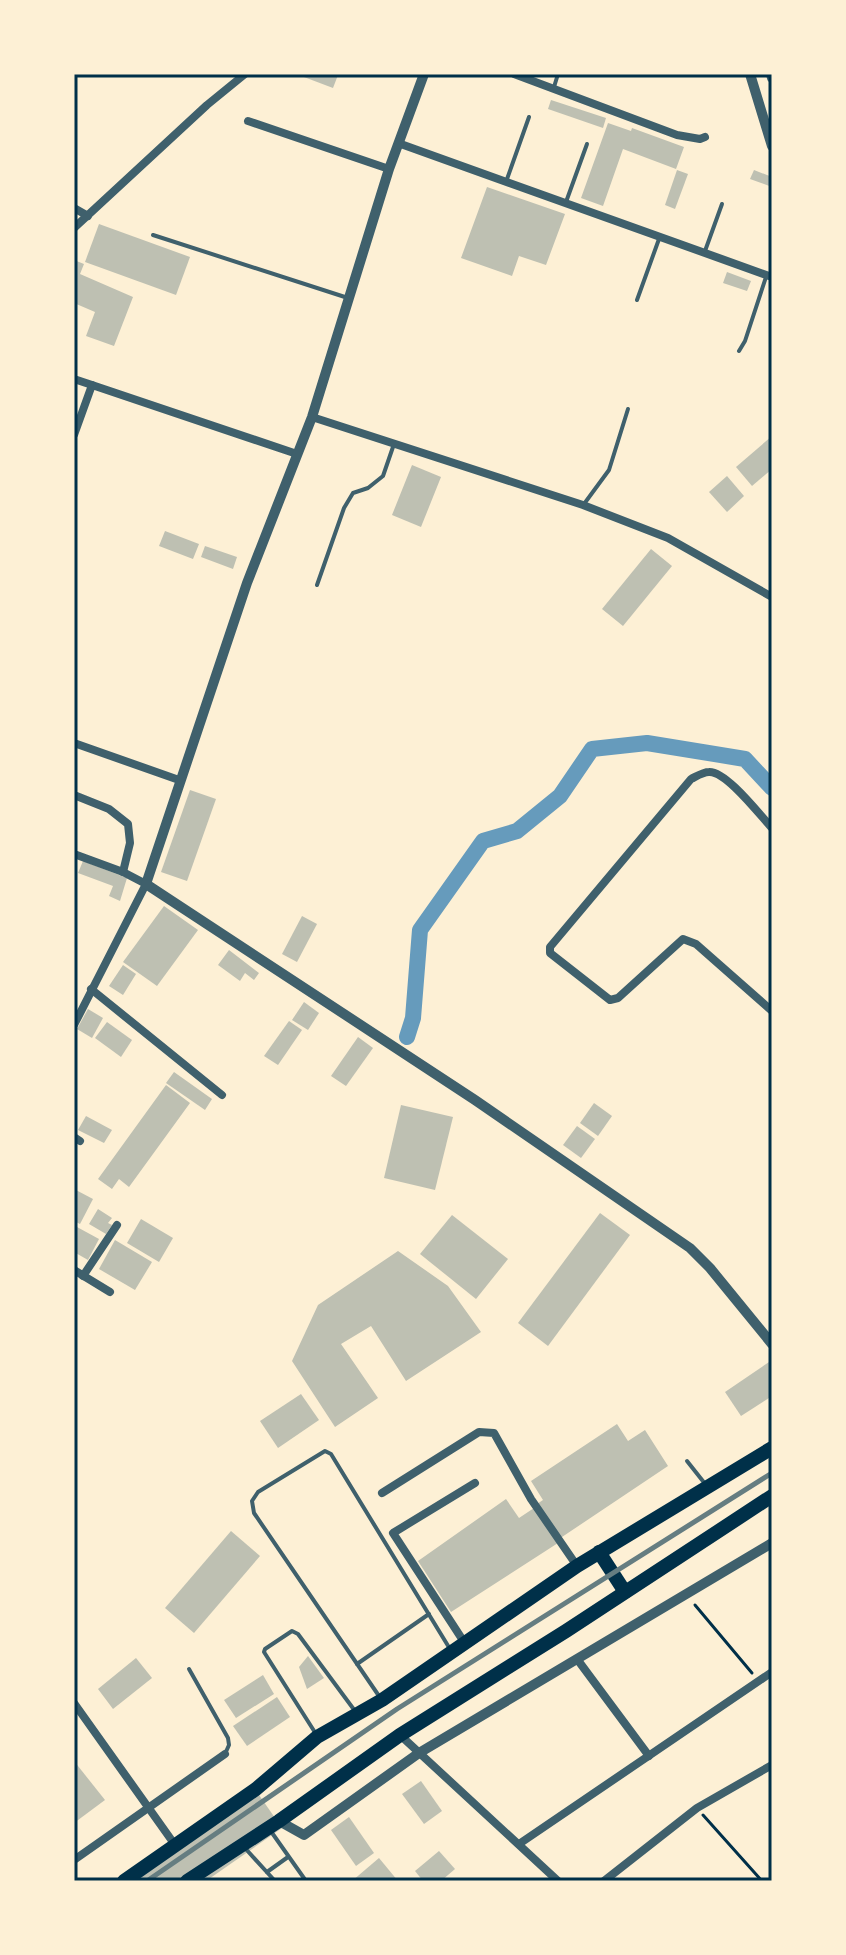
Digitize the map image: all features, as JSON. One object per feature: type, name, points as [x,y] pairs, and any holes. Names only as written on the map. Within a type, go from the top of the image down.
[{"type":"highway","points":[[124,1881],[256,1789],[317,1737],[382,1700],[599,1552],[772,1448]]},
{"type":"highway","points":[[187,1881],[274,1825],[400,1735],[772,1496]]},
{"type":"highway","points":[[599,1552],[625,1592]]},
{"type":"street","points":[[74,228],[245,74]]},
{"type":"street","points":[[74,1025],[146,884],[247,583],[312,417],[389,169],[424,74]]},
{"type":"street","points":[[514,74],[677,135],[705,137]]},
{"type":"street","points":[[750,74],[772,146]]},
{"type":"street","points":[[248,121],[389,169]]},
{"type":"street","points":[[398,143],[770,276]]},
{"type":"street","points":[[74,208],[88,216]]},
{"type":"street","points":[[74,379],[297,454]]},
{"type":"street","points":[[74,435],[92,385]]},
{"type":"street","points":[[312,417],[583,505],[668,538],[772,597]]},
{"type":"street","points":[[74,743],[179,780]]},
{"type":"street","points":[[772,828],[721,774],[707,771],[698,775],[691,779],[555,939],[550,953],[610,1000],[618,998],[683,939],[696,944],[772,1011]]},
{"type":"street","points":[[74,795],[109,809],[128,824],[130,843],[123,872]]},
{"type":"street","points":[[74,854],[146,884],[475,1100],[690,1248],[772,1344]]},
{"type":"street","points":[[91,989],[222,1095]]},
{"type":"street","points":[[83,1276],[117,1225]]},
{"type":"street","points":[[74,1270],[110,1292]]},
{"type":"street","points":[[382,1493],[479,1432],[494,1433],[531,1499],[577,1566]]},
{"type":"street","points":[[458,1647],[393,1533],[475,1483]]},
{"type":"street","points":[[274,1825],[304,1835],[419,1753],[772,1543]]},
{"type":"street","points":[[577,1659],[649,1756]]},
{"type":"street","points":[[519,1844],[772,1672]]},
{"type":"street","points":[[74,1703],[175,1845]]},
{"type":"street","points":[[400,1735],[558,1881]]},
{"type":"street","points":[[74,1860],[225,1754]]},
{"type":"street","points":[[604,1881],[697,1808],[772,1765]]},
{"type":"lane","points":[[554,89],[558,74]]},
{"type":"lane","points":[[506,182],[529,117]]},
{"type":"lane","points":[[565,203],[587,144]]},
{"type":"lane","points":[[704,252],[722,204]]},
{"type":"lane","points":[[153,235],[348,298]]},
{"type":"lane","points":[[637,300],[660,237]]},
{"type":"lane","points":[[739,351],[770,276]]},
{"type":"lane","points":[[583,505],[609,470],[628,409]]},
{"type":"lane","points":[[317,585],[344,508],[353,493],[368,488],[383,476],[394,444]]},
{"type":"lane","points":[[382,1700],[254,1513],[252,1501],[258,1492],[325,1451],[331,1454],[429,1614],[458,1647]]},
{"type":"lane","points":[[687,1461],[707,1487]]},
{"type":"lane","points":[[357,1664],[429,1614]]},
{"type":"lane","points":[[317,1737],[264,1652],[292,1631],[298,1634],[357,1712]]},
{"type":"lane","points":[[189,1669],[228,1738],[225,1754]]},
{"type":"lane","points":[[274,1825],[289,1857],[306,1881]]},
{"type":"lane","points":[[242,1845],[275,1881]]},
{"type":"lane","points":[[267,1872],[289,1857]]},
{"type":"path","points":[[686,1594],[759,1681]]},
{"type":"path","points":[[697,1808],[762,1881]]},
{"type":"building","points":[[296,74],[336,74],[338,75],[333,88]]},
{"type":"building","points":[[551,100],[606,118],[603,128],[548,109]]},
{"type":"building","points":[[608,123],[631,131],[632,128],[684,147],[676,169],[623,149],[603,206],[581,198]]},
{"type":"building","points":[[677,170],[688,174],[675,209],[665,205]]},
{"type":"building","points":[[754,170],[772,177],[772,187],[750,179]]},
{"type":"building","points":[[487,187],[565,214],[546,265],[519,256],[512,276],[461,258]]},
{"type":"building","points":[[99,224],[190,257],[176,295],[85,262]]},
{"type":"building","points":[[74,260],[84,264],[80,274],[133,297],[114,346],[86,336],[95,312],[74,303]]},
{"type":"building","points":[[727,272],[751,281],[747,291],[723,283]]},
{"type":"building","points":[[772,436],[772,469],[752,486],[736,467]]},
{"type":"building","points":[[412,465],[441,477],[421,527],[392,515]]},
{"type":"building","points":[[727,476],[744,496],[727,512],[709,492]]},
{"type":"building","points":[[165,531],[199,544],[193,559],[159,546]]},
{"type":"building","points":[[205,546],[237,557],[233,569],[201,557]]},
{"type":"building","points":[[651,549],[672,566],[623,626],[602,609]]},
{"type":"building","points":[[190,790],[216,799],[187,881],[161,872]]},
{"type":"building","points":[[83,861],[127,878],[120,901],[109,896],[113,886],[78,873]]},
{"type":"building","points":[[164,906],[198,930],[157,986],[123,962]]},
{"type":"building","points":[[302,916],[317,924],[297,962],[282,954]]},
{"type":"building","points":[[229,950],[259,973],[254,980],[245,973],[240,981],[218,965]]},
{"type":"building","points":[[123,965],[136,974],[123,995],[109,986]]},
{"type":"building","points":[[304,1002],[319,1013],[308,1030],[292,1020]]},
{"type":"building","points":[[88,1009],[103,1018],[92,1038],[77,1029]]},
{"type":"building","points":[[289,1021],[302,1030],[278,1065],[264,1056]]},
{"type":"building","points":[[107,1022],[132,1040],[121,1057],[95,1038]]},
{"type":"building","points":[[358,1037],[373,1048],[346,1086],[331,1076]]},
{"type":"building","points":[[174,1072],[212,1099],[205,1110],[166,1083]]},
{"type":"building","points":[[166,1085],[190,1103],[129,1187],[119,1179],[112,1189],[98,1179]]},
{"type":"building","points":[[594,1103],[612,1116],[598,1136],[580,1123]]},
{"type":"building","points":[[401,1105],[453,1117],[435,1190],[384,1178]]},
{"type":"building","points":[[86,1116],[112,1130],[104,1143],[78,1130]]},
{"type":"building","points":[[577,1126],[595,1139],[581,1158],[563,1145]]},
{"type":"building","points":[[74,1189],[93,1199],[80,1224],[74,1221]]},
{"type":"building","points":[[98,1209],[112,1218],[108,1223],[112,1225],[106,1234],[89,1224]]},
{"type":"building","points":[[600,1213],[630,1235],[548,1346],[518,1323]]},
{"type":"building","points":[[452,1215],[508,1259],[476,1299],[420,1254]]},
{"type":"building","points":[[141,1219],[173,1238],[159,1262],[127,1243]]},
{"type":"building","points":[[77,1227],[99,1239],[88,1260],[74,1252]]},
{"type":"building","points":[[115,1240],[152,1262],[135,1290],[99,1269]]},
{"type":"building","points":[[398,1251],[448,1286],[481,1332],[406,1381],[371,1326],[341,1344],[378,1398],[335,1427],[292,1361],[318,1305]]},
{"type":"building","points":[[772,1360],[772,1396],[741,1416],[725,1392]]},
{"type":"building","points":[[301,1394],[319,1420],[278,1448],[260,1421]]},
{"type":"building","points":[[617,1424],[628,1441],[645,1430],[668,1466],[559,1539],[537,1504],[543,1500],[531,1481]]},
{"type":"building","points":[[506,1499],[519,1518],[534,1508],[558,1543],[451,1612],[418,1561]]},
{"type":"building","points":[[231,1531],[260,1556],[194,1633],[165,1608]]},
{"type":"building","points":[[308,1656],[324,1678],[307,1689],[299,1667]]},
{"type":"building","points":[[136,1658],[152,1678],[113,1709],[98,1689]]},
{"type":"building","points":[[263,1675],[274,1694],[236,1718],[224,1700]]},
{"type":"building","points":[[277,1697],[290,1717],[247,1746],[233,1726]]},
{"type":"building","points":[[74,1761],[105,1800],[74,1823]]},
{"type":"building","points":[[421,1781],[442,1811],[424,1824],[402,1794]]},
{"type":"building","points":[[252,1785],[282,1828],[206,1881],[116,1881]]},
{"type":"building","points":[[349,1817],[374,1853],[356,1866],[331,1830]]},
{"type":"building","points":[[439,1851],[455,1869],[441,1881],[423,1881],[415,1871]]},
{"type":"building","points":[[379,1858],[398,1881],[352,1881]]},
{"type":"waterway","points":[[407,1037],[413,1018],[420,930],[483,841],[517,831],[560,796],[592,749],[647,743],[745,759],[772,788]]},
{"type":"railway","points":[[147,1881],[397,1709],[772,1473]]}]
